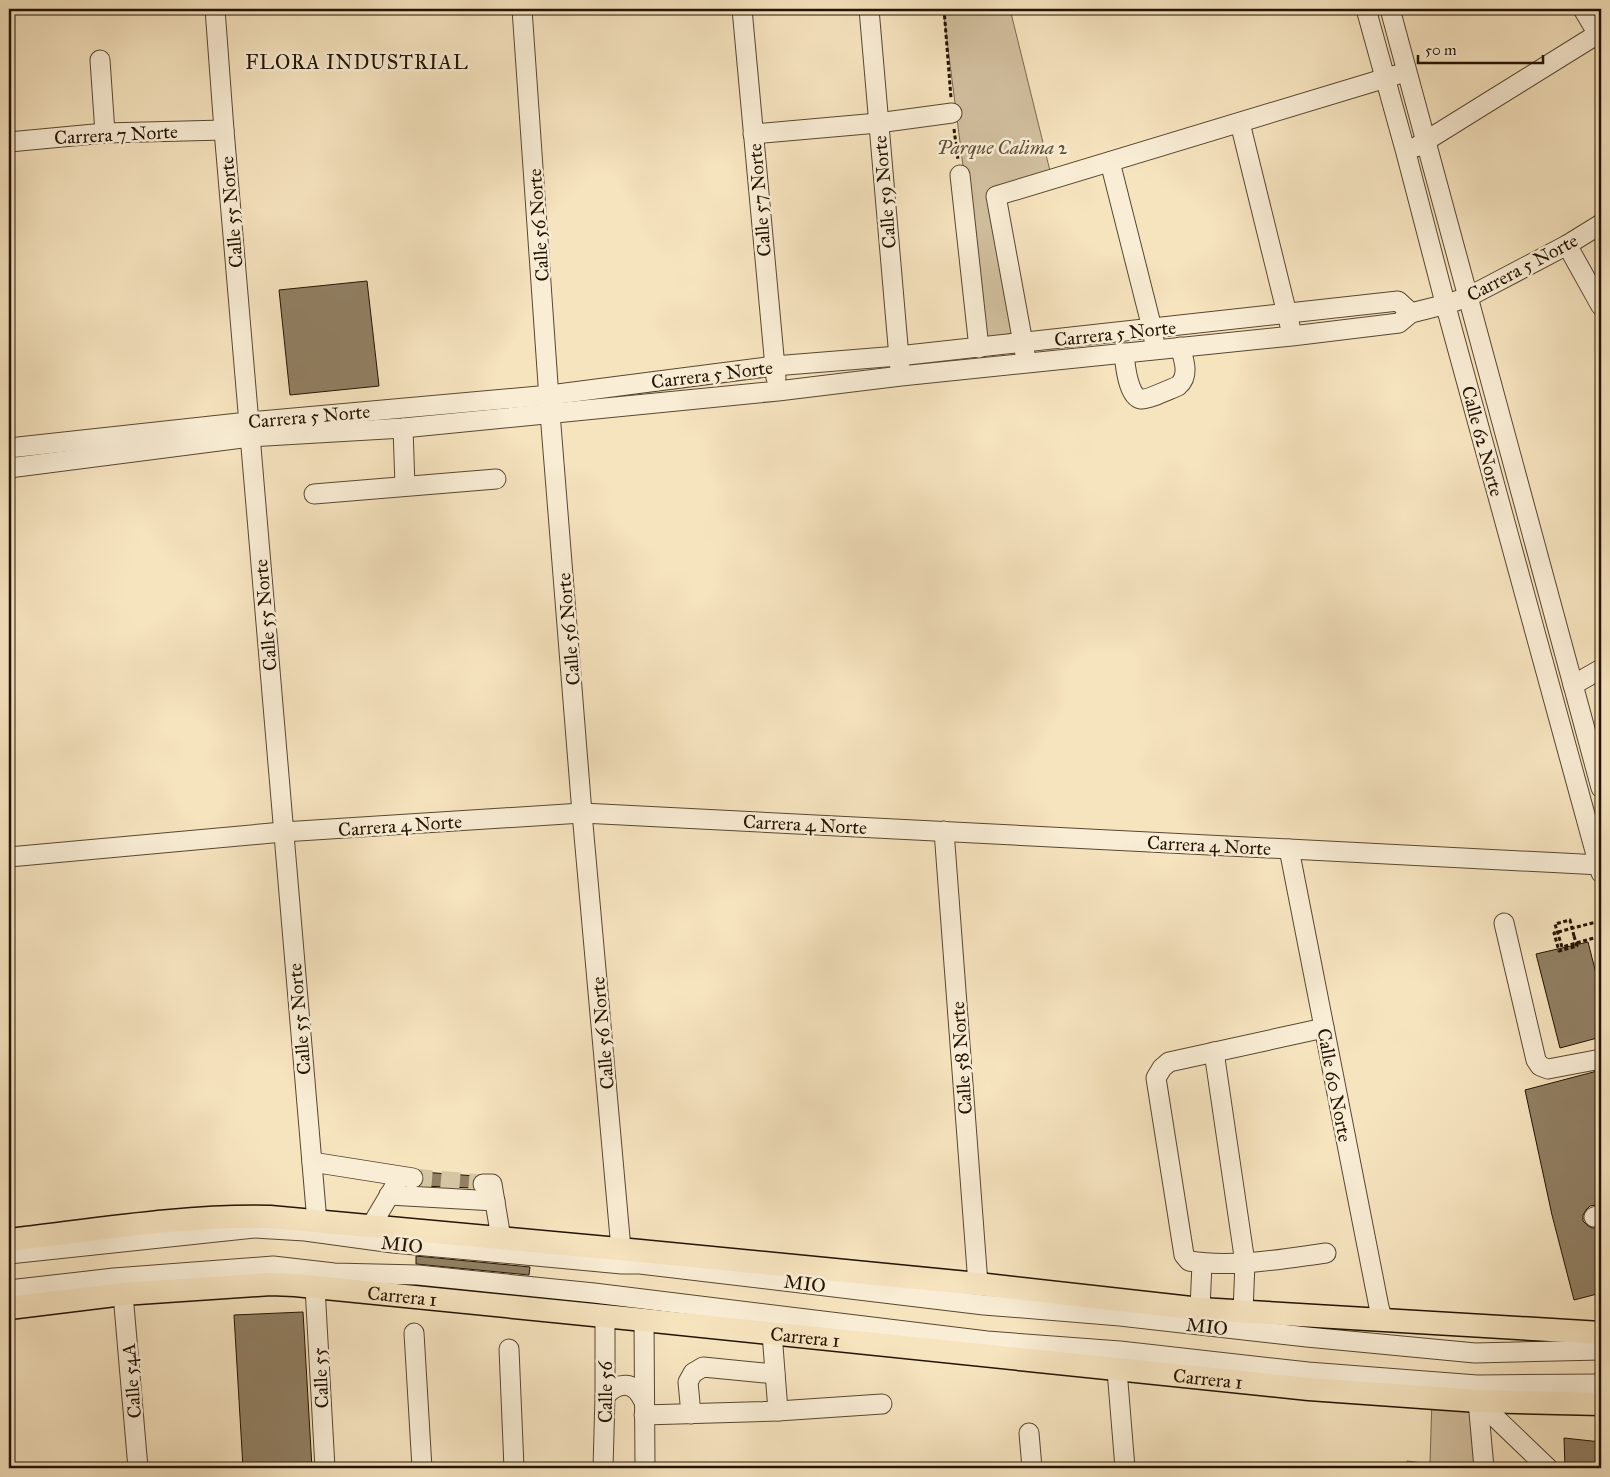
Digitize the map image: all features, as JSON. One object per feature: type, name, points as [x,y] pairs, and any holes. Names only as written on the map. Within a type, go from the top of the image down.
[{"type":"main road","points":[[9,1240],[230,1216],[270,1217],[978,1284],[1200,1310],[1601,1333]]},
{"type":"main road","name":"Carrera 1","points":[[9,1308],[123,1294],[270,1284],[605,1316],[1309,1389],[1478,1401],[1601,1404]]},
{"type":"street","name":"Calle 55 Norte","points":[[215,9],[317,1222]]},
{"type":"street","name":"Calle 56 Norte","points":[[522,9],[582,813],[621,1249]]},
{"type":"street","name":"Calle 57 Norte","points":[[742,9],[774,366],[778,391]]},
{"type":"street","name":"Calle 59 Norte","points":[[870,9],[878,123],[901,376]]},
{"type":"street","name":"Calle 62 Norte","points":[[1366,9],[1600,868]]},
{"type":"street","name":"Calle 62 Norte","points":[[1390,9],[1601,788]]},
{"type":"street","points":[[1406,152],[1600,33],[1583,9]]},
{"type":"street","points":[[100,60],[105,133]]},
{"type":"street","points":[[1026,363],[996,196],[1407,72]]},
{"type":"street","points":[[753,134],[878,123],[952,113]]},
{"type":"street","points":[[1240,123],[1292,336]]},
{"type":"street","name":"Carrera 7 Norte","points":[[9,142],[105,133],[224,130]]},
{"type":"street","points":[[1110,162],[1152,328],[1155,350]]},
{"type":"street","points":[[960,175],[979,348]]},
{"type":"street","name":"Carrera 5 Norte","points":[[9,448],[550,404],[778,391],[901,376],[1292,336],[1399,323],[1411,313],[1468,297],[1566,245],[1601,224]]},
{"type":"street","points":[[1566,245],[1601,306]]},
{"type":"street","name":"Carrera 5 Norte","points":[[9,468],[249,429],[403,428],[774,366],[979,348],[1398,301],[1411,313]]},
{"type":"street","points":[[1124,353],[1125,370],[1133,393],[1142,399],[1178,386],[1186,378],[1180,347]]},
{"type":"street","points":[[403,428],[404,486]]},
{"type":"street","points":[[314,494],[496,479]]},
{"type":"street","points":[[1573,684],[1601,669]]},
{"type":"street","name":"Carrera 4 Norte","points":[[9,857],[283,832],[582,813],[1289,849],[1600,868]]},
{"type":"street","name":"Calle 58 Norte","points":[[944,831],[978,1284]]},
{"type":"street","name":"Calle 60 Norte","points":[[1289,849],[1383,1320]]},
{"type":"street","points":[[1504,923],[1536,1060],[1540,1066],[1548,1070],[1601,1059]]},
{"type":"street","points":[[1324,1028],[1169,1062],[1162,1068],[1156,1078],[1184,1255],[1189,1261],[1202,1263],[1245,1263],[1326,1253]]},
{"type":"street","points":[[1214,1052],[1245,1263],[1243,1312]]},
{"type":"street","points":[[312,1162],[406,1177],[389,1195],[371,1226]]},
{"type":"street","points":[[483,1184],[492,1184],[501,1238]]},
{"type":"street","points":[[389,1195],[495,1201]]},
{"type":"street","name":"MIO","points":[[9,1254],[254,1228],[305,1231],[393,1243],[640,1264],[984,1305],[1120,1316],[1307,1337],[1475,1353],[1601,1350]]},
{"type":"street","points":[[1200,1310],[1202,1263]]},
{"type":"street","name":"MIO","points":[[9,1290],[114,1278],[274,1266],[334,1273],[418,1275],[594,1293],[987,1341],[1120,1351],[1308,1372],[1477,1385],[1601,1384]]},
{"type":"street","name":"Calle 55","points":[[315,1287],[324,1468]]},
{"type":"street","name":"Calle 54A","points":[[123,1294],[138,1468]]},
{"type":"street","name":"Calle 56","points":[[603,1468],[605,1316]]},
{"type":"street","name":"Calle 56","points":[[644,1320],[644,1468]]},
{"type":"street","points":[[414,1333],[422,1468]]},
{"type":"street","points":[[772,1333],[778,1411]]},
{"type":"street","points":[[509,1349],[514,1468]]},
{"type":"street","points":[[691,1414],[688,1382],[693,1373],[703,1367],[775,1374]]},
{"type":"street","points":[[1117,1370],[1125,1468]]},
{"type":"street","points":[[605,1396],[614,1388],[626,1386],[636,1390],[644,1408],[691,1414],[778,1411],[882,1404]]},
{"type":"street","points":[[1478,1401],[1484,1468]]},
{"type":"street","points":[[1478,1401],[1548,1468]]},
{"type":"street","points":[[1029,1434],[1032,1468]]},
{"type":"path","points":[[944,9],[952,113],[960,175]]},
{"type":"path","points":[[1600,921],[1554,933],[1559,951],[1577,946],[1574,936],[1570,920],[1555,924],[1562,947],[1601,936]]},
{"type":"green space","name":"Parque Calima 2","points":[[943,9],[1010,9],[1052,179],[996,196],[1021,332],[985,338]]},
{"type":"green space","points":[[1432,1398],[1478,1401],[1484,1468],[1407,1468],[1407,1461],[1430,1464]]},
{"type":"building","points":[[367,281],[379,386],[290,395],[279,290]]},
{"type":"building","points":[[1588,942],[1601,993],[1601,1037],[1560,1048],[1536,954]]},
{"type":"building","points":[[1601,1070],[1601,1204],[1590,1206],[1583,1215],[1583,1221],[1592,1228],[1601,1227],[1601,1293],[1574,1300],[1552,1215],[1525,1090]]},
{"type":"building","points":[[422,1172],[476,1176],[472,1184],[473,1188],[421,1186],[424,1179]]},
{"type":"building","points":[[416,1256],[530,1267],[529,1275],[416,1264]]},
{"type":"building","points":[[303,1312],[312,1468],[243,1468],[234,1315]]},
{"type":"building","points":[[1564,1438],[1601,1442],[1601,1468],[1565,1468]]},
{"type":"tunnel","points":[[413,1178],[483,1184]]},
{"type":"district","name":"FLORA INDUSTRIAL","points":[[357,62]]}]
